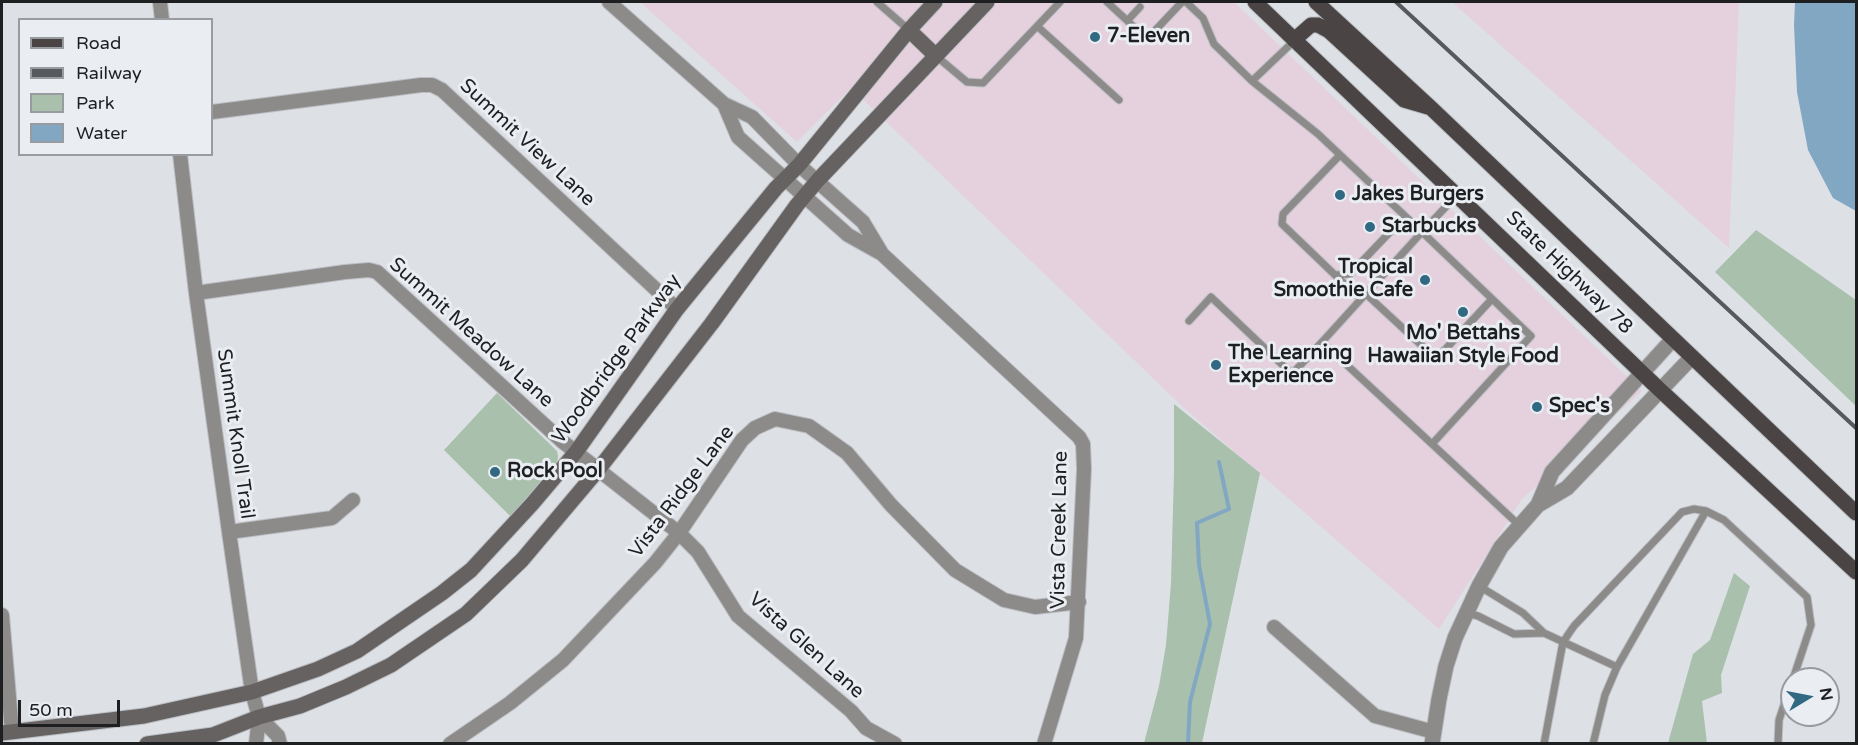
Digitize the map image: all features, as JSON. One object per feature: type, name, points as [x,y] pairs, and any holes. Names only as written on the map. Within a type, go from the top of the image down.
[{"type":"main road","name":"Woodbridge Parkway","points":[[7,733],[144,716],[252,692],[318,669],[357,651],[442,593],[471,570],[576,452],[677,309],[909,30],[935,2]]},
{"type":"main road","points":[[147,744],[213,735],[259,717],[300,706],[391,665],[466,614],[522,560],[598,470],[705,332],[805,195],[987,2]]},
{"type":"main road","name":"State Highway 78","points":[[1255,2],[1660,390],[1857,572]]},
{"type":"main road","name":"State Highway 78","points":[[1316,2],[1431,108],[1857,513]]},
{"type":"main road","points":[[1294,40],[1311,25],[1318,25],[1329,31],[1404,100],[1431,108]]},
{"type":"main road","points":[[909,30],[936,56]]},
{"type":"street","points":[[160,2],[162,18]]},
{"type":"street","points":[[609,2],[724,104]]},
{"type":"street","name":"Summit View Lane","points":[[213,112],[432,85],[441,90],[677,309]]},
{"type":"street","name":"Vista Creek Lane","points":[[724,104],[752,117],[799,165],[863,222],[882,254]]},
{"type":"street","name":"Vista Creek Lane","points":[[724,104],[738,137],[848,235],[882,254],[1083,444],[1084,469],[1076,638],[1044,744]]},
{"type":"street","name":"Summit Knoll Trail","points":[[180,156],[196,293],[229,532],[252,692],[259,717]]},
{"type":"street","name":"Summit Meadow Lane","points":[[196,293],[345,272],[369,270],[377,272],[598,470]]},
{"type":"street","points":[[1538,505],[1552,472],[1673,339]]},
{"type":"street","points":[[1274,627],[1375,716],[1433,738],[1446,666],[1455,638],[1479,586],[1501,547],[1538,505],[1567,488],[1692,357]]},
{"type":"street","name":"Vista Ridge Lane","points":[[450,744],[510,703],[563,660],[655,563],[679,533],[742,440],[755,428],[775,419],[809,426],[847,453],[891,505],[955,570],[1004,600],[1035,607],[1079,602]]},
{"type":"street","points":[[1575,447],[1591,463]]},
{"type":"street","name":"Vista Glen Lane","points":[[598,470],[679,533],[698,552],[738,616],[851,711],[866,728],[895,744]]},
{"type":"street","points":[[229,532],[332,518],[353,500]]},
{"type":"street","points":[[2,615],[7,733]]},
{"type":"street","points":[[256,744],[259,717]]},
{"type":"street","points":[[259,717],[278,736],[280,744]]},
{"type":"lane","points":[[877,2],[909,30]]},
{"type":"lane","points":[[936,56],[967,82],[983,83],[1060,2]]},
{"type":"lane","points":[[1111,3],[1148,39],[1184,2],[1203,18],[1214,44],[1252,81],[1318,134],[1531,336],[1432,444]]},
{"type":"lane","points":[[1128,20],[1140,7]]},
{"type":"lane","points":[[1037,26],[1119,100]]},
{"type":"lane","points":[[1252,81],[1294,40]]},
{"type":"lane","points":[[1340,155],[1283,214],[1282,224],[1335,275],[1363,296],[1433,357],[1440,355],[1492,299]]},
{"type":"lane","points":[[1189,321],[1211,297],[1292,374],[1457,195]]},
{"type":"lane","points":[[1335,275],[1350,274],[1406,218]]},
{"type":"lane","points":[[1322,342],[1520,525]]},
{"type":"lane","points":[[1544,744],[1563,642],[1574,626],[1682,512],[1694,509],[1707,511],[1724,520],[1807,597],[1811,625],[1796,667]]},
{"type":"lane","points":[[1593,744],[1605,695],[1617,667],[1707,511]]},
{"type":"lane","points":[[1479,586],[1523,614],[1544,633],[1617,667]]},
{"type":"lane","points":[[1466,612],[1514,634],[1544,633]]},
{"type":"lane","points":[[1778,744],[1780,717]]},
{"type":"shaded area","points":[[640,2],[1234,2],[1642,391],[1522,499],[1439,629],[1184,408],[851,88],[797,142]]},
{"type":"shaded area","points":[[1452,2],[1739,2],[1729,248]]},
{"type":"green space","points":[[1756,230],[1856,300],[1856,406],[1715,272]]},
{"type":"green space","points":[[497,393],[557,451],[558,456],[557,464],[511,517],[444,450]]},
{"type":"green space","points":[[1174,404],[1260,473],[1202,743],[1144,743],[1159,686],[1166,645],[1171,583]]},
{"type":"green space","points":[[1734,573],[1750,586],[1721,675],[1722,693],[1702,701],[1707,743],[1668,743],[1693,654],[1710,640]]},
{"type":"water","points":[[1795,2],[1856,2],[1856,211],[1833,198],[1808,150],[1797,92]]},
{"type":"waterway","points":[[1188,744],[1190,702],[1210,624],[1199,565],[1197,523],[1229,509],[1219,462]]},
{"type":"railway","points":[[1396,2],[1856,428]]},
{"type":"place","name":"7-Eleven","points":[[1095,37]]},
{"type":"place","name":"Jakes Burgers","points":[[1340,195]]},
{"type":"place","name":"Starbucks","points":[[1370,227]]},
{"type":"place","name":"Tropical Smoothie Cafe","points":[[1425,280]]},
{"type":"place","name":"Mo' Bettahs Hawaiian Style Food","points":[[1463,312]]},
{"type":"place","name":"The Learning Experience","points":[[1216,365]]},
{"type":"place","name":"Spec's","points":[[1537,407]]},
{"type":"place","name":"Rock Pool","points":[[495,472]]}]
